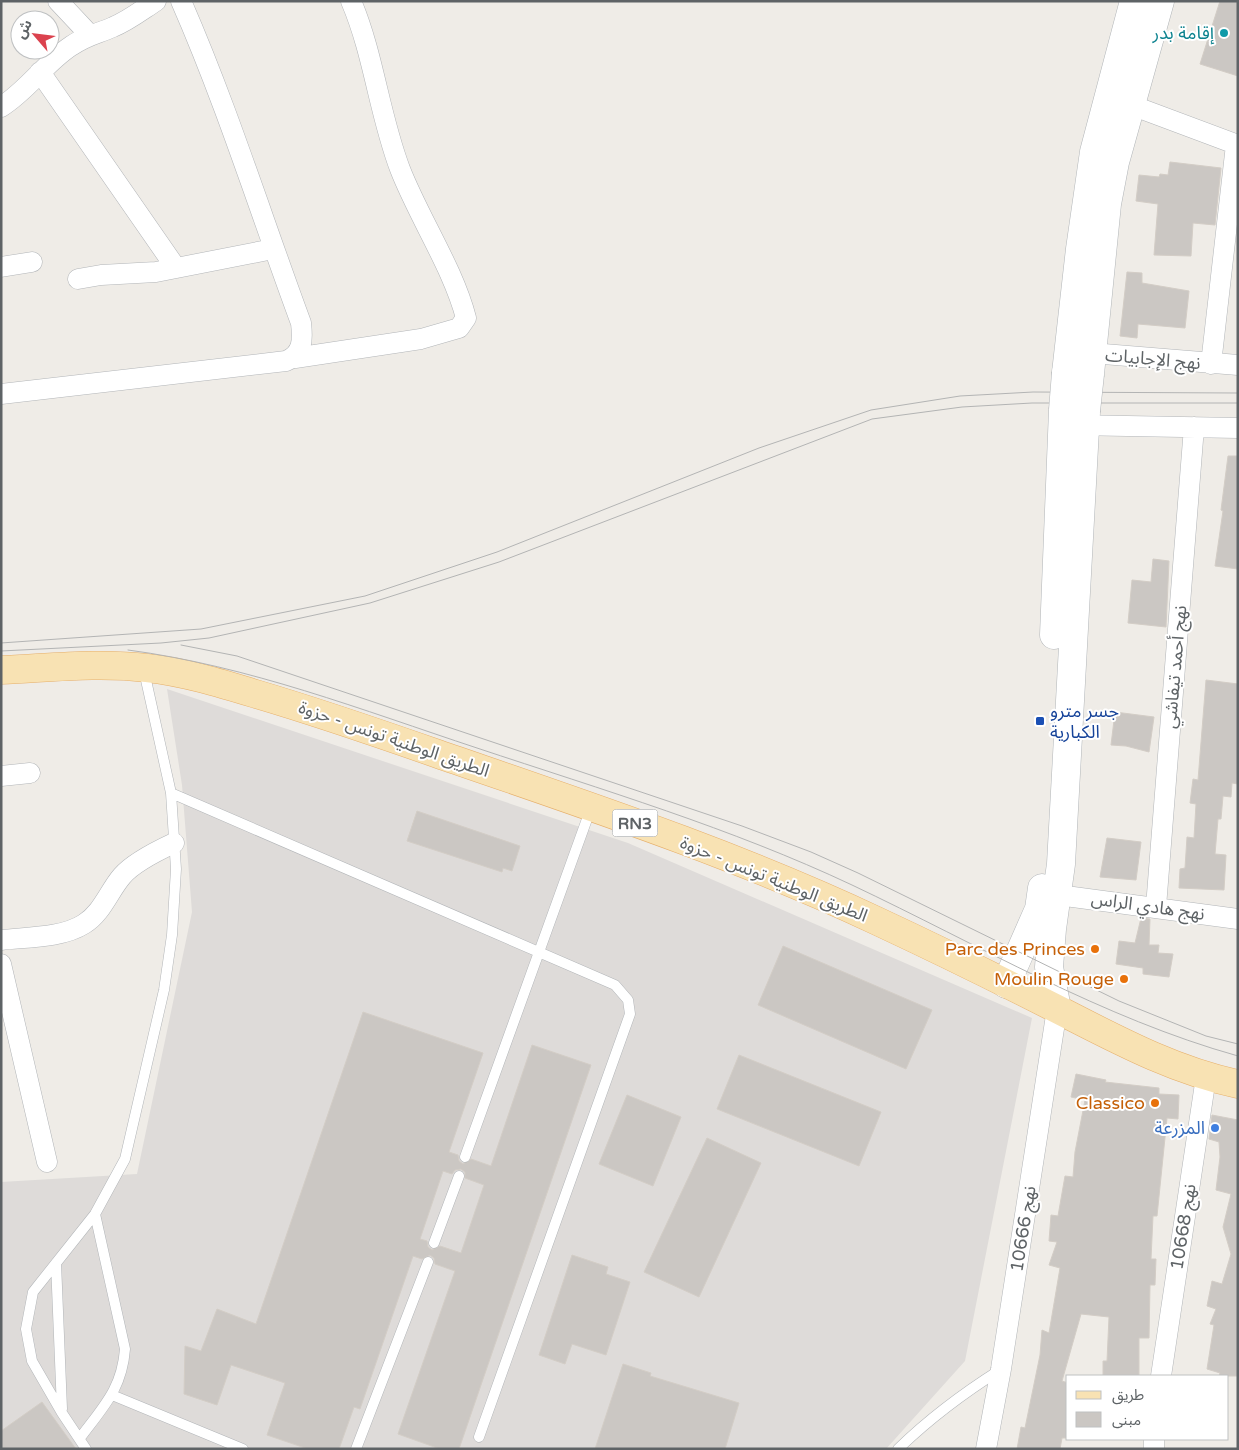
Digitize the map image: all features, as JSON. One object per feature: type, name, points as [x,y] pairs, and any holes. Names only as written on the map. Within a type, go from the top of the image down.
[{"type":"main road","points":[[1006,984],[1039,909],[1042,896],[1079,363],[1107,204],[1119,102],[1134,1]]},
{"type":"main road","points":[[1119,102],[1160,1]]},
{"type":"main road","points":[[1057,1009],[1049,967],[1052,929],[1058,895],[1074,418]]},
{"type":"main road","name":"الطريق الوطنية تونس - حزوة","points":[[1,670],[143,667],[210,681],[280,701],[591,807],[776,878],[874,920],[1057,1009],[1122,1044],[1206,1077],[1238,1084]]},
{"type":"street","points":[[58,1],[89,34]]},
{"type":"street","points":[[1,107],[26,88],[55,57],[89,34],[112,28],[156,1]]},
{"type":"street","points":[[181,1],[239,143],[273,249],[301,323],[303,337],[301,347],[294,358]]},
{"type":"street","points":[[1,394],[286,362],[294,358],[422,339],[459,328],[466,318],[438,250],[399,167],[389,137],[363,31],[351,1]]},
{"type":"street","points":[[40,72],[176,268]]},
{"type":"street","points":[[1119,102],[1237,145],[1211,364]]},
{"type":"street","points":[[78,279],[101,275],[156,272],[273,249]]},
{"type":"street","points":[[1,267],[32,262]]},
{"type":"street","name":"نهج الإجابيات","points":[[1079,363],[1238,365]]},
{"type":"street","points":[[1074,418],[1194,427],[1238,428]]},
{"type":"street","name":"نهج أحمد تيفاشي","points":[[1156,907],[1194,427]]},
{"type":"street","points":[[1,776],[30,773]]},
{"type":"street","points":[[1,940],[72,930],[86,923],[104,904],[123,874],[174,842]]},
{"type":"street","name":"نهج هادي الراس","points":[[1058,895],[1238,918]]},
{"type":"street","points":[[1,964],[47,1162]]},
{"type":"street","name":"نهج 10666","points":[[986,1449],[1001,1369],[1057,1009]]},
{"type":"street","name":"نهج 10668","points":[[1161,1375],[1206,1077]]},
{"type":"lane","points":[[86,1449],[62,1413],[32,1361],[26,1329],[33,1292],[95,1214],[125,1159],[164,990],[172,935],[176,869],[171,793],[143,667]]},
{"type":"lane","points":[[171,793],[614,985],[628,1000],[630,1014],[479,1436]]},
{"type":"lane","points":[[466,1157],[591,807]]},
{"type":"lane","points":[[434,1243],[459,1176]]},
{"type":"lane","points":[[80,1438],[112,1395],[124,1370],[125,1349],[95,1214]]},
{"type":"lane","points":[[356,1449],[428,1262]]},
{"type":"lane","points":[[56,1263],[62,1413]]},
{"type":"lane","points":[[898,1449],[932,1416],[1001,1369]]},
{"type":"lane","points":[[112,1395],[244,1449]]},
{"type":"shaded area","points":[[167,689],[628,843],[1032,1018],[965,1361],[886,1449],[1,1449],[1,1182],[137,1174],[192,912],[182,785]]},
{"type":"building","name":"إقامة بدر","points":[[1220,1],[1238,1],[1238,76],[1200,64]]},
{"type":"building","points":[[1170,162],[1221,168],[1215,225],[1193,223],[1191,256],[1154,255],[1158,204],[1136,201],[1139,175],[1159,177],[1160,174],[1168,175]]},
{"type":"building","points":[[1127,272],[1142,273],[1142,283],[1189,291],[1185,328],[1138,324],[1137,338],[1120,336]]},
{"type":"building","points":[[1228,456],[1238,456],[1238,569],[1215,566]]},
{"type":"building","points":[[1153,559],[1169,561],[1166,627],[1128,623],[1132,580],[1151,582]]},
{"type":"building","points":[[1206,680],[1238,684],[1238,784],[1232,783],[1231,797],[1223,796],[1221,819],[1218,819],[1215,854],[1226,855],[1224,890],[1179,888],[1180,869],[1185,868],[1187,837],[1194,838],[1196,804],[1190,803],[1193,779],[1198,780]]},
{"type":"building","points":[[1115,712],[1154,717],[1149,752],[1126,746],[1111,745]]},
{"type":"building","points":[[417,811],[520,846],[512,871],[503,868],[502,872],[407,841]]},
{"type":"building","points":[[1107,838],[1141,842],[1136,880],[1100,877]]},
{"type":"building","points":[[1141,918],[1150,919],[1149,945],[1159,945],[1158,953],[1173,954],[1169,977],[1143,974],[1143,968],[1116,964],[1119,941],[1135,943]]},
{"type":"building","points":[[783,946],[932,1010],[906,1069],[758,1005]]},
{"type":"building","points":[[363,1012],[483,1053],[449,1152],[458,1155],[459,1161],[463,1164],[471,1159],[491,1166],[532,1045],[591,1065],[459,1449],[440,1449],[398,1434],[455,1271],[435,1264],[434,1258],[430,1255],[422,1259],[413,1256],[360,1409],[354,1407],[339,1449],[308,1449],[267,1435],[285,1383],[231,1365],[217,1405],[184,1394],[185,1346],[201,1351],[217,1309],[256,1324]],"holes":[[[461,1169],[465,1172],[465,1178],[484,1185],[461,1253],[440,1246],[432,1250],[428,1247],[427,1241],[420,1239],[443,1171],[452,1174],[455,1170]]]},
{"type":"building","points":[[739,1055],[881,1112],[859,1166],[717,1109]]},
{"type":"building","points":[[1076,1074],[1106,1080],[1105,1082],[1159,1088],[1159,1094],[1179,1095],[1178,1119],[1167,1118],[1157,1216],[1153,1216],[1151,1259],[1156,1259],[1155,1285],[1150,1285],[1149,1338],[1139,1338],[1139,1375],[1103,1375],[1103,1361],[1107,1361],[1109,1317],[1081,1314],[1062,1381],[1066,1382],[1066,1438],[1062,1438],[1060,1449],[1017,1449],[1021,1427],[1025,1428],[1040,1355],[1042,1330],[1049,1333],[1060,1268],[1049,1265],[1057,1242],[1049,1241],[1051,1215],[1058,1216],[1065,1176],[1073,1177],[1075,1152],[1085,1100],[1071,1097]]},
{"type":"building","points":[[627,1095],[681,1117],[653,1186],[599,1164]]},
{"type":"building","points":[[1212,1115],[1238,1120],[1238,1376],[1219,1375],[1220,1373],[1207,1369],[1214,1325],[1210,1324],[1216,1309],[1207,1306],[1212,1281],[1222,1284],[1231,1254],[1223,1227],[1231,1194],[1216,1190],[1220,1157],[1219,1142],[1209,1139]]},
{"type":"building","points":[[707,1138],[761,1163],[699,1297],[644,1272]]},
{"type":"building","points":[[572,1255],[608,1267],[606,1274],[630,1282],[606,1355],[572,1344],[565,1364],[539,1355]]},
{"type":"building","points":[[623,1364],[651,1373],[650,1376],[739,1403],[725,1449],[595,1449]]},
{"type":"building","points":[[42,1402],[76,1449],[1,1449],[1,1431]]},
{"type":"tram line","points":[[1,643],[201,629],[365,596],[497,552],[759,448],[871,410],[960,396],[1033,392],[1238,393]]},
{"type":"tram line","points":[[1,651],[161,643],[209,638],[370,603],[499,562],[872,419],[962,407],[1032,403],[1238,403]]},
{"type":"tram line","points":[[181,645],[237,656],[742,826],[811,852],[858,873],[1119,1001],[1206,1036],[1238,1044]]},
{"type":"tram line","points":[[128,650],[173,657],[217,667],[305,691],[619,795],[760,845],[852,885],[1090,1001],[1138,1022],[1238,1056]]},
{"type":"place","name":"إقامة بدر","points":[[1224,33]]},
{"type":"place","name":"جسر مترو الكبارية","points":[[1040,721]]},
{"type":"place","name":"Parc des Princes","points":[[1095,949]]},
{"type":"place","name":"Moulin Rouge","points":[[1124,979]]},
{"type":"place","name":"Classico","points":[[1155,1103]]},
{"type":"place","name":"المزرعة","points":[[1215,1128]]}]
